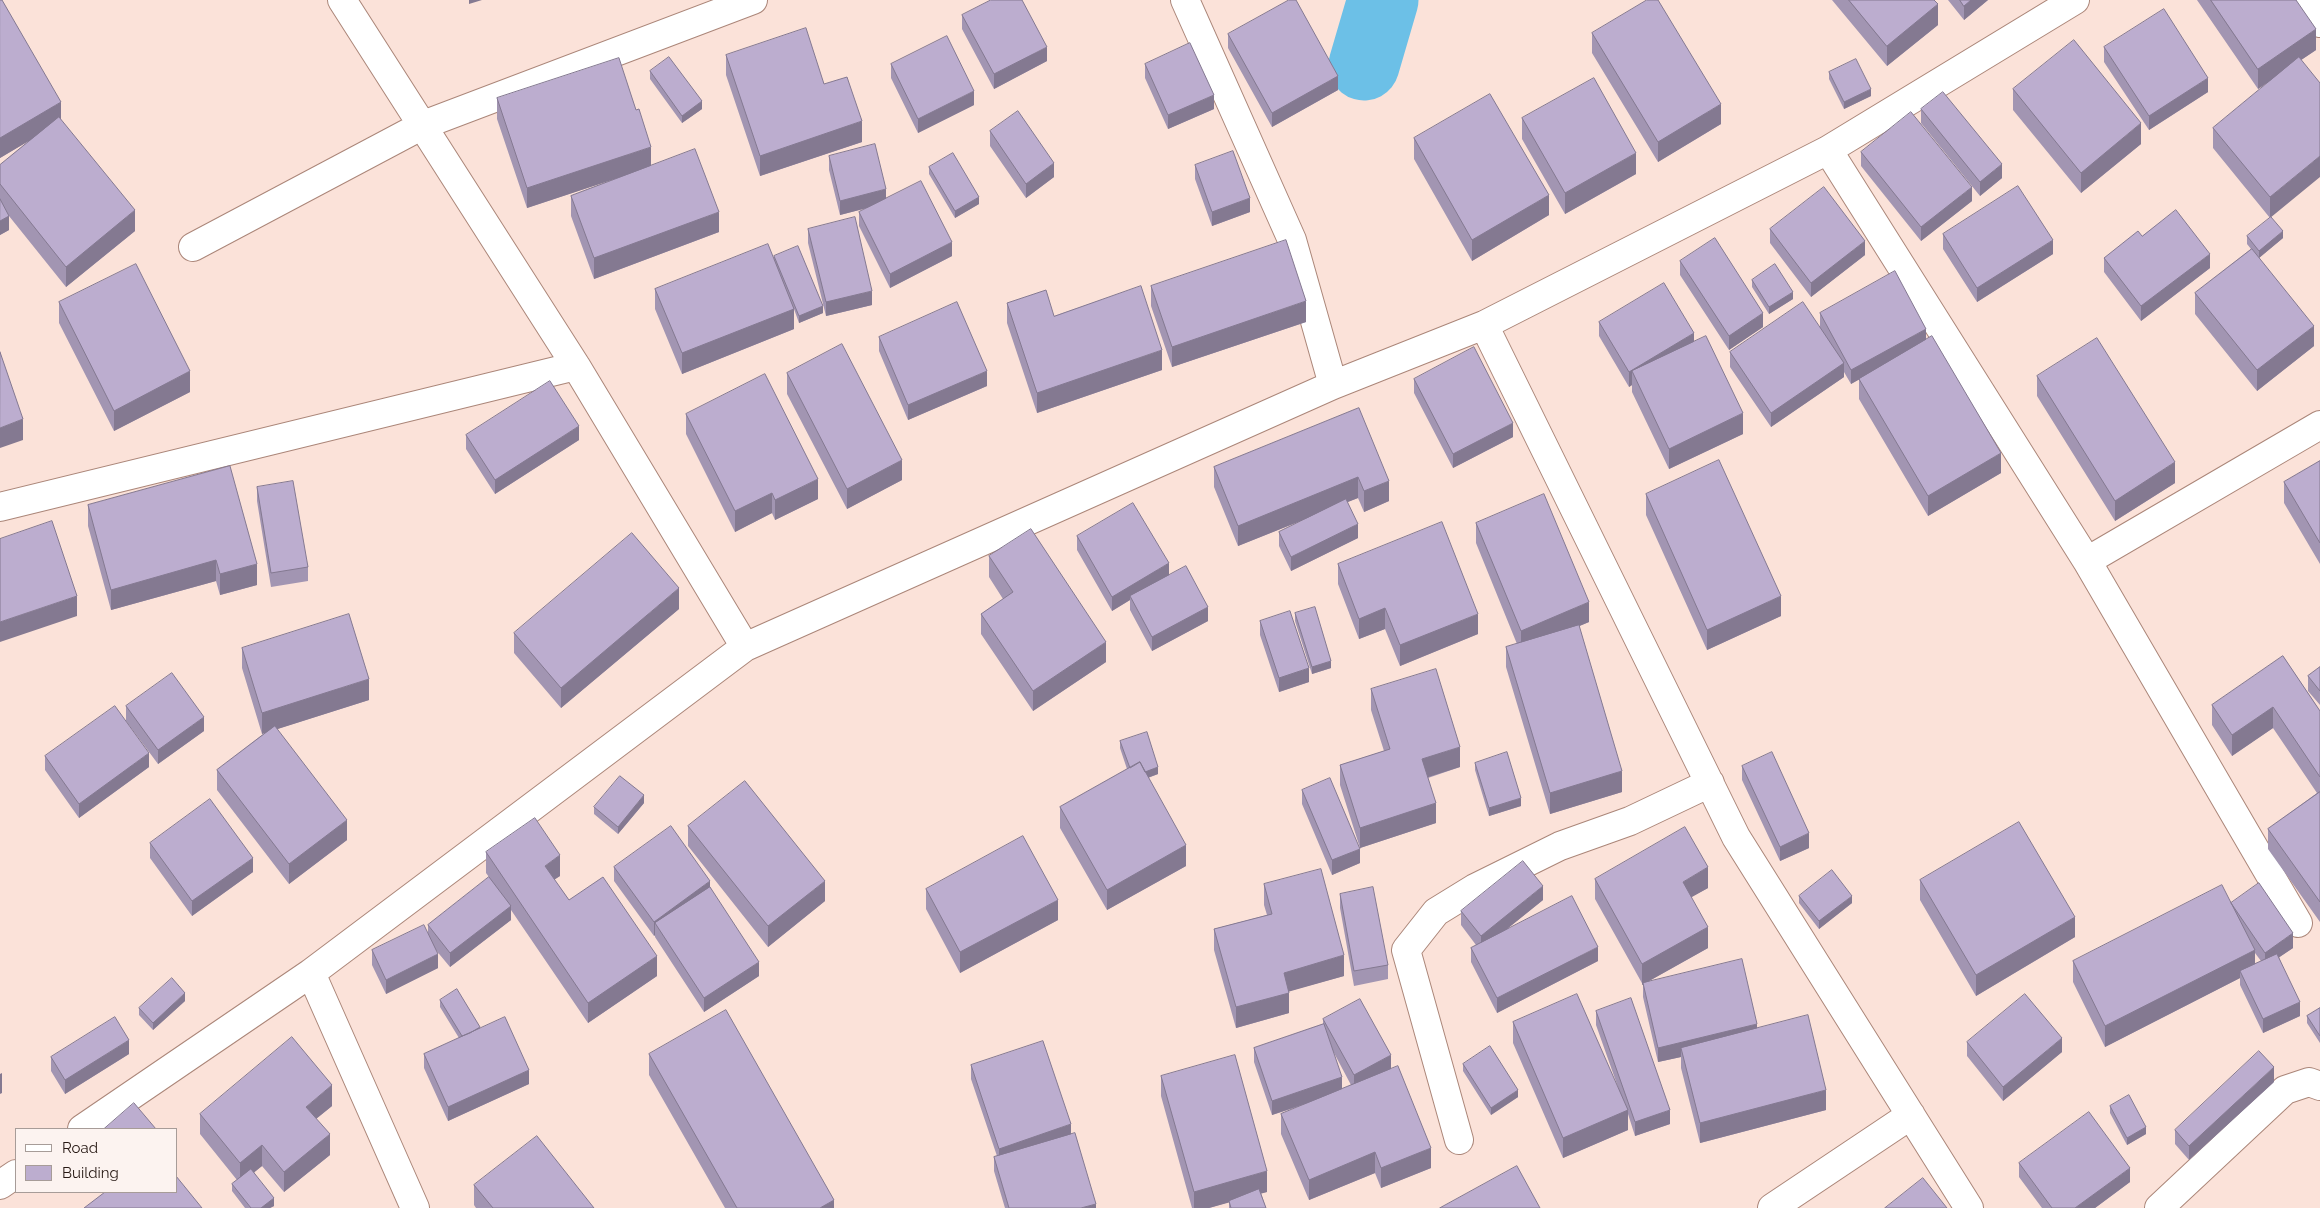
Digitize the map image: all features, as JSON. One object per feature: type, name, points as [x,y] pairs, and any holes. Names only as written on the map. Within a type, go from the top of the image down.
[{"type":"street","points":[[342,0],[576,366],[745,647]]},
{"type":"street","points":[[193,247],[423,125],[753,0]]},
{"type":"street","points":[[1185,0],[1292,240],[1333,385]]},
{"type":"street","points":[[83,1128],[311,973],[745,647],[1333,385],[1484,325],[1828,150],[2075,0]]},
{"type":"street","points":[[2306,0],[2320,23]]},
{"type":"street","points":[[1828,150],[2087,561],[2298,923]]},
{"type":"street","points":[[1484,325],[1736,837],[1969,1208]]},
{"type":"street","points":[[0,507],[576,366]]},
{"type":"street","points":[[2087,561],[2320,425]]},
{"type":"street","points":[[1459,1140],[1406,950],[1436,912],[1474,888],[1560,846],[1630,821],[1710,783]]},
{"type":"street","points":[[311,973],[415,1208]]},
{"type":"street","points":[[2159,1208],[2285,1090],[2309,1082],[2320,1086]]},
{"type":"street","points":[[1772,1208],[1911,1115]]},
{"type":"street","points":[[0,1185],[15,1175]]},
{"type":"building","points":[[0,0],[2,0],[61,102],[0,138]]},
{"type":"building","points":[[991,0],[1022,0],[1047,47],[994,74],[962,15]]},
{"type":"building","points":[[1289,0],[1296,0],[1338,76],[1272,113],[1228,34]]},
{"type":"building","points":[[1647,0],[1658,0],[1721,104],[1658,142],[1592,33]]},
{"type":"building","points":[[1849,0],[1934,0],[1938,4],[1887,46]]},
{"type":"building","points":[[1960,0],[1971,0],[1964,6]]},
{"type":"building","points":[[2211,0],[2296,0],[2316,29],[2258,69]]},
{"type":"building","points":[[2164,9],[2208,78],[2149,116],[2104,47]]},
{"type":"building","points":[[806,28],[824,84],[847,77],[862,121],[760,156],[726,55]]},
{"type":"building","points":[[947,36],[974,91],[918,119],[891,64]]},
{"type":"building","points":[[2074,40],[2141,123],[2081,173],[2013,89]]},
{"type":"building","points":[[1190,43],[1214,95],[1168,115],[1145,64]]},
{"type":"building","points":[[669,57],[702,101],[682,116],[650,71]]},
{"type":"building","points":[[2299,57],[2320,83],[2320,156],[2270,197],[2213,128]]},
{"type":"building","points":[[619,58],[636,110],[639,109],[651,147],[527,188],[497,98]]},
{"type":"building","points":[[1856,59],[1871,89],[1844,102],[1829,72]]},
{"type":"building","points":[[1594,78],[1636,153],[1565,193],[1522,118]]},
{"type":"building","points":[[1943,92],[2002,164],[1980,182],[1921,109]]},
{"type":"building","points":[[1490,94],[1549,195],[1472,240],[1414,138]]},
{"type":"building","points":[[1018,111],[1054,163],[1026,184],[990,131]]},
{"type":"building","points":[[1911,112],[1972,187],[1921,227],[1861,152]]},
{"type":"building","points":[[59,117],[135,210],[66,267],[0,184],[0,165]]},
{"type":"building","points":[[875,144],[886,189],[840,201],[829,156]]},
{"type":"building","points":[[695,149],[719,212],[594,258],[571,196]]},
{"type":"building","points":[[1233,151],[1250,198],[1212,212],[1195,165]]},
{"type":"building","points":[[953,153],[979,197],[955,211],[929,167]]},
{"type":"building","points":[[921,181],[952,242],[890,274],[859,212]]},
{"type":"building","points":[[2018,186],[2053,240],[1977,288],[1943,234]]},
{"type":"building","points":[[1824,187],[1865,241],[1811,283],[1770,229]]},
{"type":"building","points":[[0,199],[9,216],[0,221]]},
{"type":"building","points":[[2176,210],[2210,254],[2141,306],[2104,258],[2138,231],[2142,236]]},
{"type":"building","points":[[855,217],[872,291],[826,302],[808,229]]},
{"type":"building","points":[[2271,217],[2283,231],[2259,251],[2247,236]]},
{"type":"building","points":[[1715,238],[1763,313],[1729,336],[1680,261]]},
{"type":"building","points":[[1286,240],[1306,301],[1172,347],[1151,286]]},
{"type":"building","points":[[768,244],[794,309],[682,353],[655,289]]},
{"type":"building","points":[[798,246],[823,306],[799,316],[774,256]]},
{"type":"building","points":[[2252,249],[2314,326],[2257,370],[2195,293]]},
{"type":"building","points":[[136,264],[190,371],[114,411],[59,302]]},
{"type":"building","points":[[1775,264],[1793,292],[1769,307],[1752,280]]},
{"type":"building","points":[[1895,271],[1926,329],[1851,370],[1820,313]]},
{"type":"building","points":[[1664,283],[1694,333],[1629,372],[1599,322]]},
{"type":"building","points":[[1141,286],[1162,350],[1037,393],[1007,303],[1046,290],[1054,316]]},
{"type":"building","points":[[957,302],[987,371],[908,405],[879,337]]},
{"type":"building","points":[[1803,302],[1844,363],[1771,413],[1730,352]]},
{"type":"building","points":[[1706,336],[1743,413],[1669,449],[1632,371]]},
{"type":"building","points":[[1932,336],[2001,453],[1928,496],[1859,379]]},
{"type":"building","points":[[2097,338],[2175,462],[2115,501],[2037,376]]},
{"type":"building","points":[[842,344],[902,460],[847,489],[787,373]]},
{"type":"building","points":[[1474,347],[1513,423],[1453,454],[1414,379]]},
{"type":"building","points":[[0,352],[23,419],[0,428]]},
{"type":"building","points":[[765,374],[818,479],[775,500],[772,493],[735,511],[686,414]]},
{"type":"building","points":[[550,381],[579,426],[495,480],[466,435]]},
{"type":"building","points":[[1359,408],[1389,481],[1364,491],[1358,477],[1238,526],[1214,467]]},
{"type":"building","points":[[1719,460],[1781,596],[1707,630],[1646,494]]},
{"type":"building","points":[[2320,461],[2320,543],[2284,482]]},
{"type":"building","points":[[230,466],[257,564],[220,574],[216,560],[111,590],[88,505]]},
{"type":"building","points":[[293,481],[308,567],[271,573],[257,487]]},
{"type":"building","points":[[1544,494],[1589,602],[1521,631],[1476,523]]},
{"type":"building","points":[[1346,499],[1358,524],[1291,557],[1279,532]]},
{"type":"building","points":[[1133,503],[1169,563],[1112,597],[1077,536]]},
{"type":"building","points":[[52,521],[77,596],[0,622],[0,539]]},
{"type":"building","points":[[1442,522],[1478,614],[1400,645],[1385,608],[1359,619],[1338,564]]},
{"type":"building","points":[[1031,529],[1106,642],[1033,691],[981,614],[1013,592],[989,556]]},
{"type":"building","points":[[632,533],[679,588],[561,688],[514,633]]},
{"type":"building","points":[[1186,566],[1208,607],[1152,637],[1130,596]]},
{"type":"building","points":[[1315,607],[1331,661],[1312,667],[1295,613]]},
{"type":"building","points":[[1290,611],[1309,668],[1279,678],[1260,621]]},
{"type":"building","points":[[349,614],[369,679],[262,713],[242,648]]},
{"type":"building","points":[[1579,625],[1622,771],[1550,793],[1506,647]]},
{"type":"building","points":[[2283,656],[2320,711],[2320,777],[2273,707],[2232,735],[2212,705]]},
{"type":"building","points":[[2320,667],[2320,691],[2308,676]]},
{"type":"building","points":[[1436,669],[1460,747],[1422,759],[1436,803],[1360,828],[1340,765],[1390,749],[1371,689]]},
{"type":"building","points":[[172,673],[204,717],[158,750],[126,706]]},
{"type":"building","points":[[115,706],[149,753],[79,804],[45,756]]},
{"type":"building","points":[[275,726],[347,820],[289,864],[217,770]]},
{"type":"building","points":[[1147,732],[1158,767],[1145,772],[1140,762],[1130,768],[1120,741]]},
{"type":"building","points":[[1507,752],[1521,798],[1489,808],[1475,763]]},
{"type":"building","points":[[1772,752],[1809,833],[1780,847],[1742,766]]},
{"type":"building","points":[[1140,762],[1186,845],[1107,890],[1060,807]]},
{"type":"building","points":[[620,776],[644,795],[618,827],[594,807]]},
{"type":"building","points":[[1330,778],[1360,849],[1332,860],[1302,790]]},
{"type":"building","points":[[745,781],[825,881],[768,926],[688,826]]},
{"type":"building","points":[[2320,792],[2320,902],[2268,829]]},
{"type":"building","points":[[210,799],[253,858],[192,901],[150,843]]},
{"type":"building","points":[[535,818],[560,855],[545,866],[569,900],[603,877],[657,956],[588,1003],[486,852]]},
{"type":"building","points":[[2019,822],[2075,917],[1976,975],[1920,880]]},
{"type":"building","points":[[671,826],[710,881],[654,922],[614,867]]},
{"type":"building","points":[[1685,827],[1708,867],[1683,882],[1708,927],[1642,964],[1595,879]]},
{"type":"building","points":[[1023,836],[1058,900],[960,952],[926,889]]},
{"type":"building","points":[[1523,861],[1543,886],[1481,936],[1461,911]]},
{"type":"building","points":[[1321,869],[1344,955],[1284,973],[1289,993],[1236,1007],[1214,929],[1272,914],[1264,884]]},
{"type":"building","points":[[1832,870],[1852,896],[1819,921],[1799,896]]},
{"type":"building","points":[[489,877],[511,906],[450,953],[428,925]]},
{"type":"building","points":[[2259,883],[2293,933],[2265,953],[2231,903]]},
{"type":"building","points":[[2222,885],[2255,950],[2105,1026],[2073,961]]},
{"type":"building","points":[[710,887],[759,962],[704,998],[655,923]]},
{"type":"building","points":[[1373,887],[1388,965],[1354,971],[1340,894]]},
{"type":"building","points":[[1572,896],[1598,947],[1497,998],[1471,948]]},
{"type":"building","points":[[424,925],[438,954],[386,980],[372,950]]},
{"type":"building","points":[[2277,954],[2300,1002],[2263,1019],[2240,971]]},
{"type":"building","points":[[1742,959],[1757,1024],[1658,1048],[1643,983]]},
{"type":"building","points":[[172,978],[185,993],[153,1023],[139,1008]]},
{"type":"building","points":[[457,989],[480,1027],[462,1036],[440,1000]]},
{"type":"building","points":[[1577,994],[1628,1110],[1563,1138],[1513,1022]]},
{"type":"building","points":[[2025,994],[2062,1038],[2003,1087],[1967,1042]]},
{"type":"building","points":[[1631,998],[1670,1110],[1635,1122],[1596,1011]]},
{"type":"building","points":[[1360,999],[1391,1055],[1354,1075],[1323,1019]]},
{"type":"building","points":[[2320,1008],[2320,1036],[2307,1016]]},
{"type":"building","points":[[726,1010],[834,1200],[820,1208],[737,1208],[649,1054]]},
{"type":"building","points":[[1808,1015],[1826,1090],[1700,1123],[1681,1048]]},
{"type":"building","points":[[115,1017],[129,1040],[65,1080],[51,1057]]},
{"type":"building","points":[[505,1017],[529,1070],[448,1107],[424,1054]]},
{"type":"building","points":[[1324,1024],[1342,1077],[1272,1101],[1254,1048]]},
{"type":"building","points":[[292,1037],[332,1085],[306,1107],[330,1134],[284,1172],[262,1145],[240,1163],[200,1114]]},
{"type":"building","points":[[1043,1041],[1071,1124],[999,1149],[971,1065]]},
{"type":"building","points":[[1490,1046],[1518,1090],[1491,1108],[1463,1064]]},
{"type":"building","points":[[2259,1051],[2274,1067],[2189,1146],[2175,1130]]},
{"type":"building","points":[[1235,1055],[1267,1171],[1194,1192],[1161,1076]]},
{"type":"building","points":[[1398,1066],[1431,1148],[1381,1168],[1375,1152],[1309,1180],[1281,1114]]},
{"type":"building","points":[[2129,1095],[2146,1127],[2127,1138],[2110,1106]]},
{"type":"building","points":[[134,1103],[155,1128],[105,1128]]},
{"type":"building","points":[[2089,1112],[2130,1168],[2075,1208],[2052,1208],[2019,1163]]},
{"type":"building","points":[[1075,1133],[1096,1204],[1081,1208],[1009,1208],[994,1157]]},
{"type":"building","points":[[537,1136],[594,1208],[493,1208],[474,1185]]},
{"type":"building","points":[[1517,1166],[1540,1208],[1440,1208]]},
{"type":"building","points":[[251,1169],[274,1198],[261,1208],[251,1208],[232,1184]]},
{"type":"building","points":[[178,1178],[202,1208],[84,1208],[104,1193],[178,1193]]},
{"type":"building","points":[[1923,1178],[1947,1208],[1885,1208]]},
{"type":"building","points":[[1259,1189],[1266,1208],[1231,1208],[1229,1201]]},
{"type":"waterway","points":[[1364,65],[1383,0]]}]
